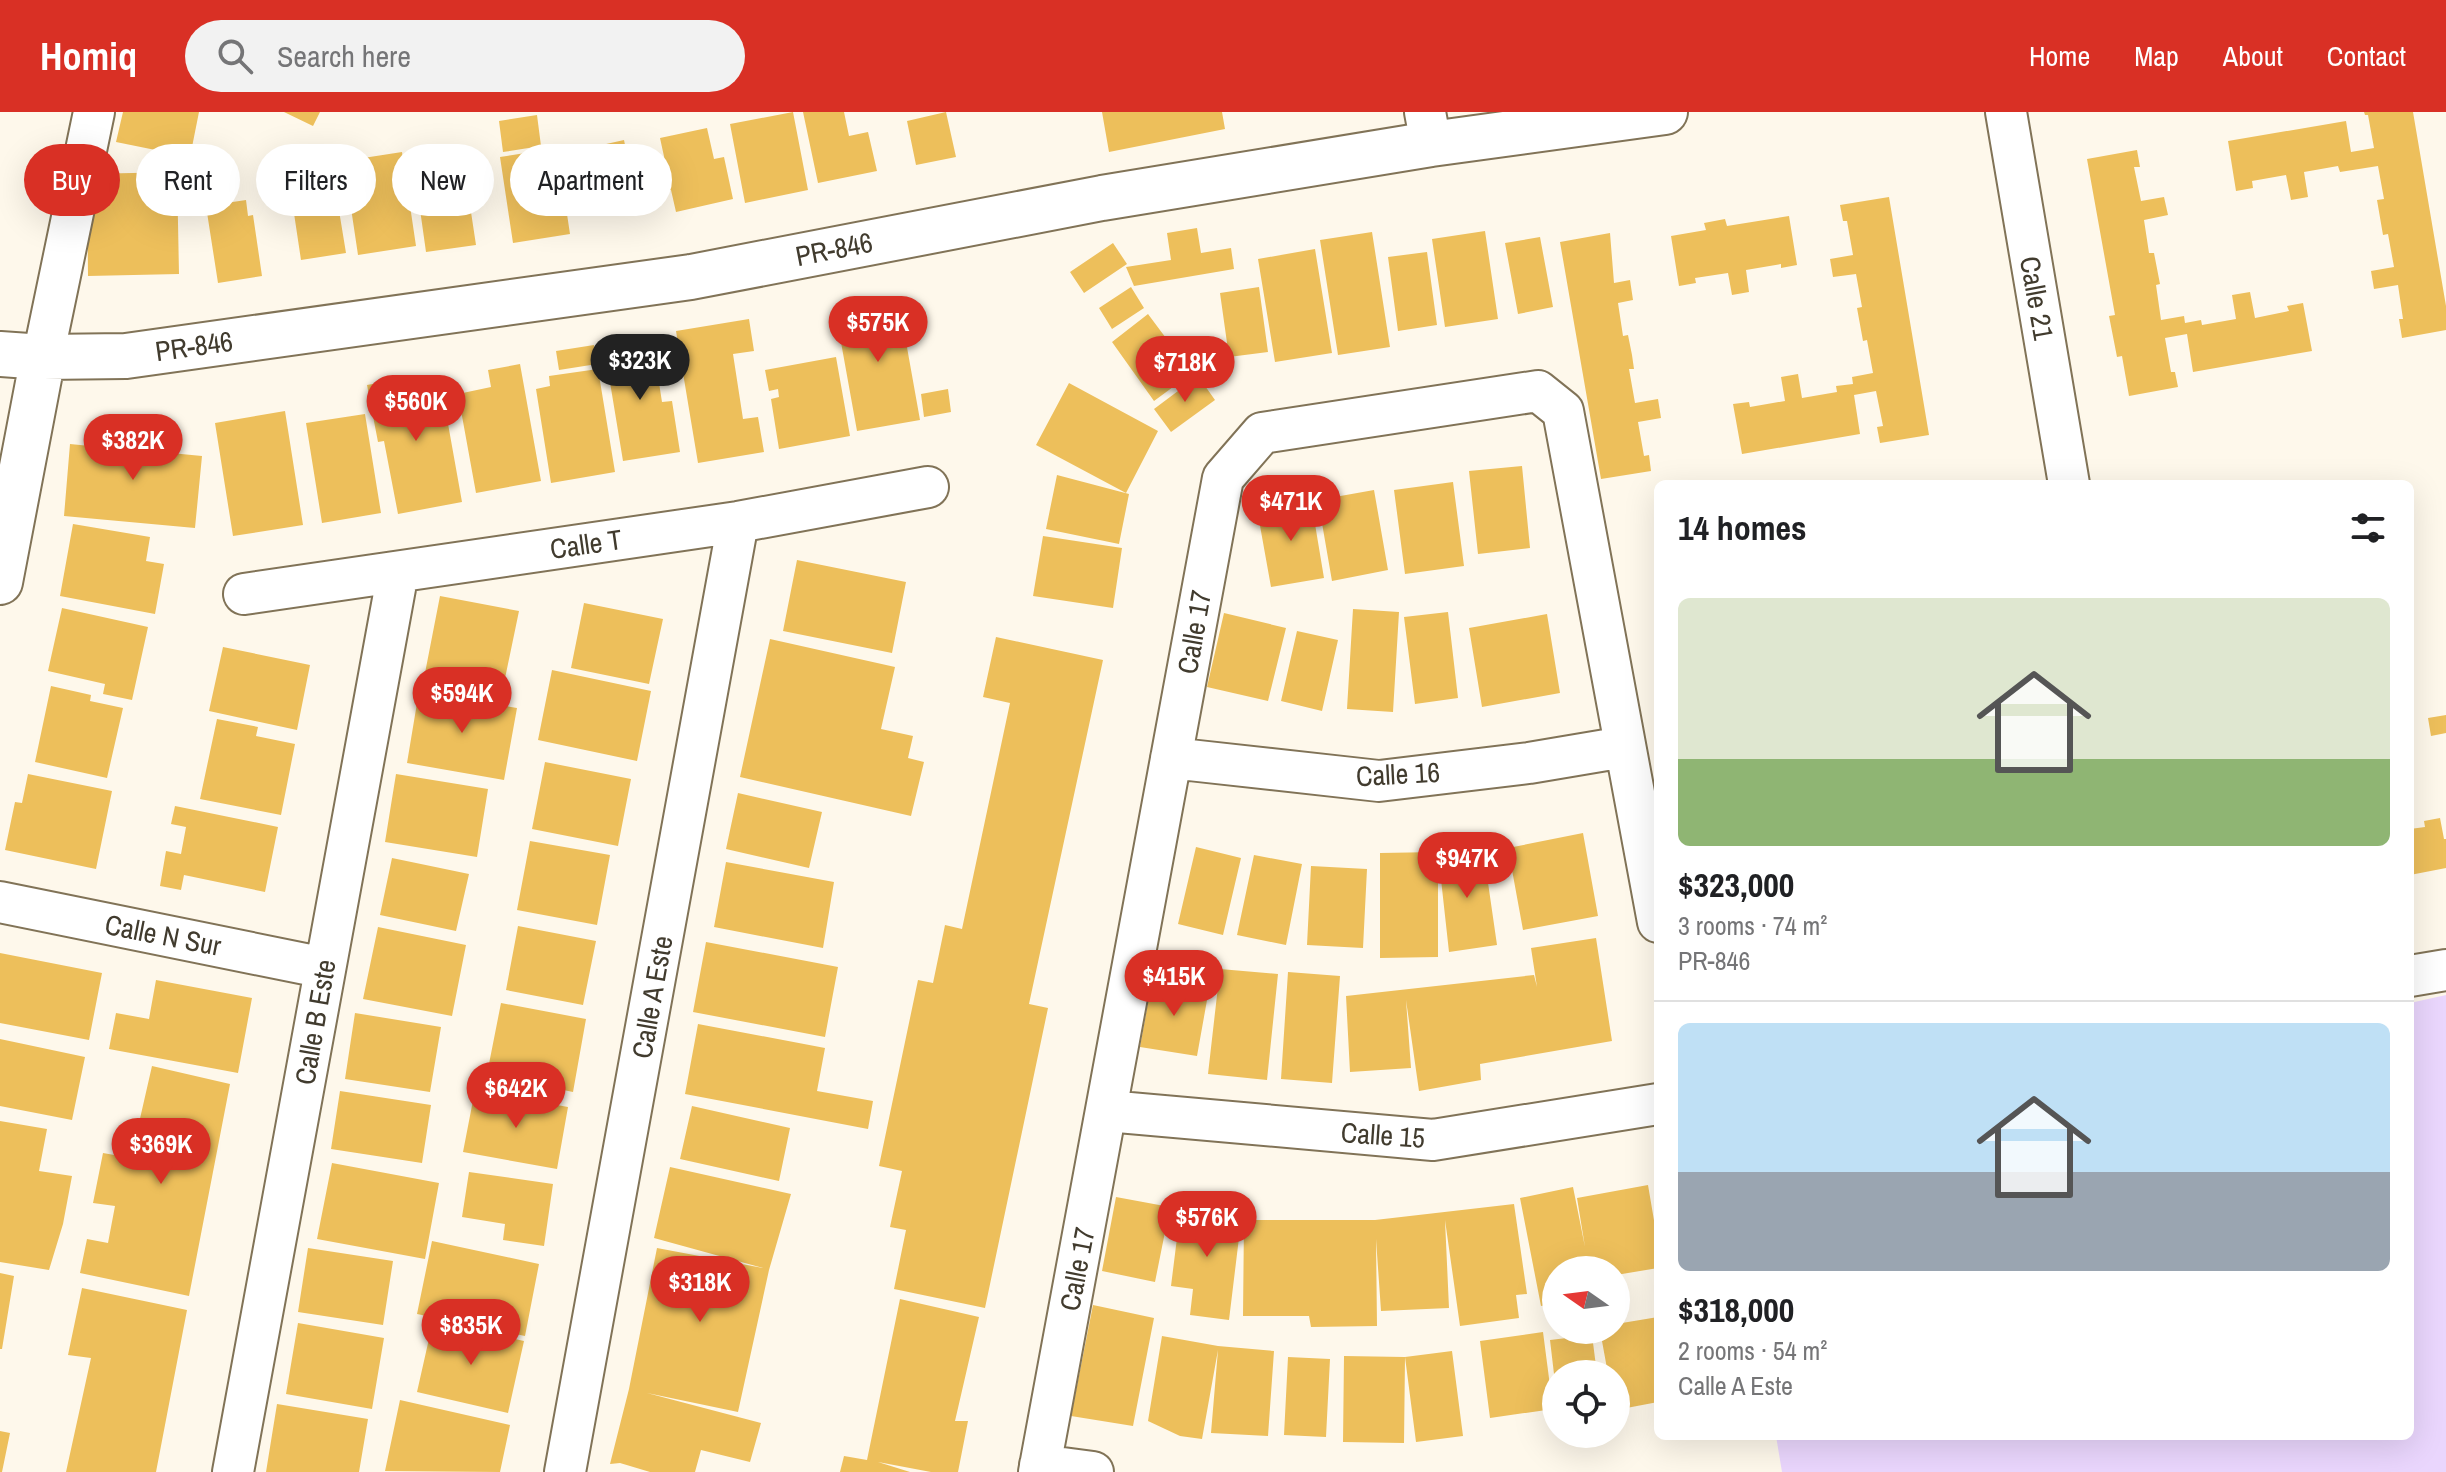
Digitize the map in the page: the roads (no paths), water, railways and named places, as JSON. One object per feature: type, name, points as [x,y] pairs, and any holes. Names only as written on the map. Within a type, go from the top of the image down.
[{"type":"street","points":[[0,582],[94,112]]},
{"type":"street","name":"PR-846","points":[[0,354],[126,356],[691,277],[1102,198],[1428,128],[1665,112]]},
{"type":"street","name":"Calle 21","points":[[2006,112],[2068,480]]},
{"type":"street","name":"Calle 17","points":[[1039,1469],[1223,478],[1262,433],[1538,391],[1563,411],[1654,901]]},
{"type":"street","name":"Calle T","points":[[244,594],[738,522],[928,487]]},
{"type":"street","name":"Calle A Este","points":[[565,1472],[738,522]]},
{"type":"street","name":"Calle B Este","points":[[233,1472],[398,572]]},
{"type":"street","name":"Calle 16","points":[[1171,758],[1379,781],[1529,763],[1624,747]]},
{"type":"street","name":"Calle N Sur","points":[[0,902],[325,968]]},
{"type":"street","points":[[2414,975],[2446,970]]},
{"type":"street","name":"Calle 15","points":[[1107,1111],[1433,1140],[1654,1105]]},
{"type":"street","points":[[1039,1469],[1093,1472]]}]
